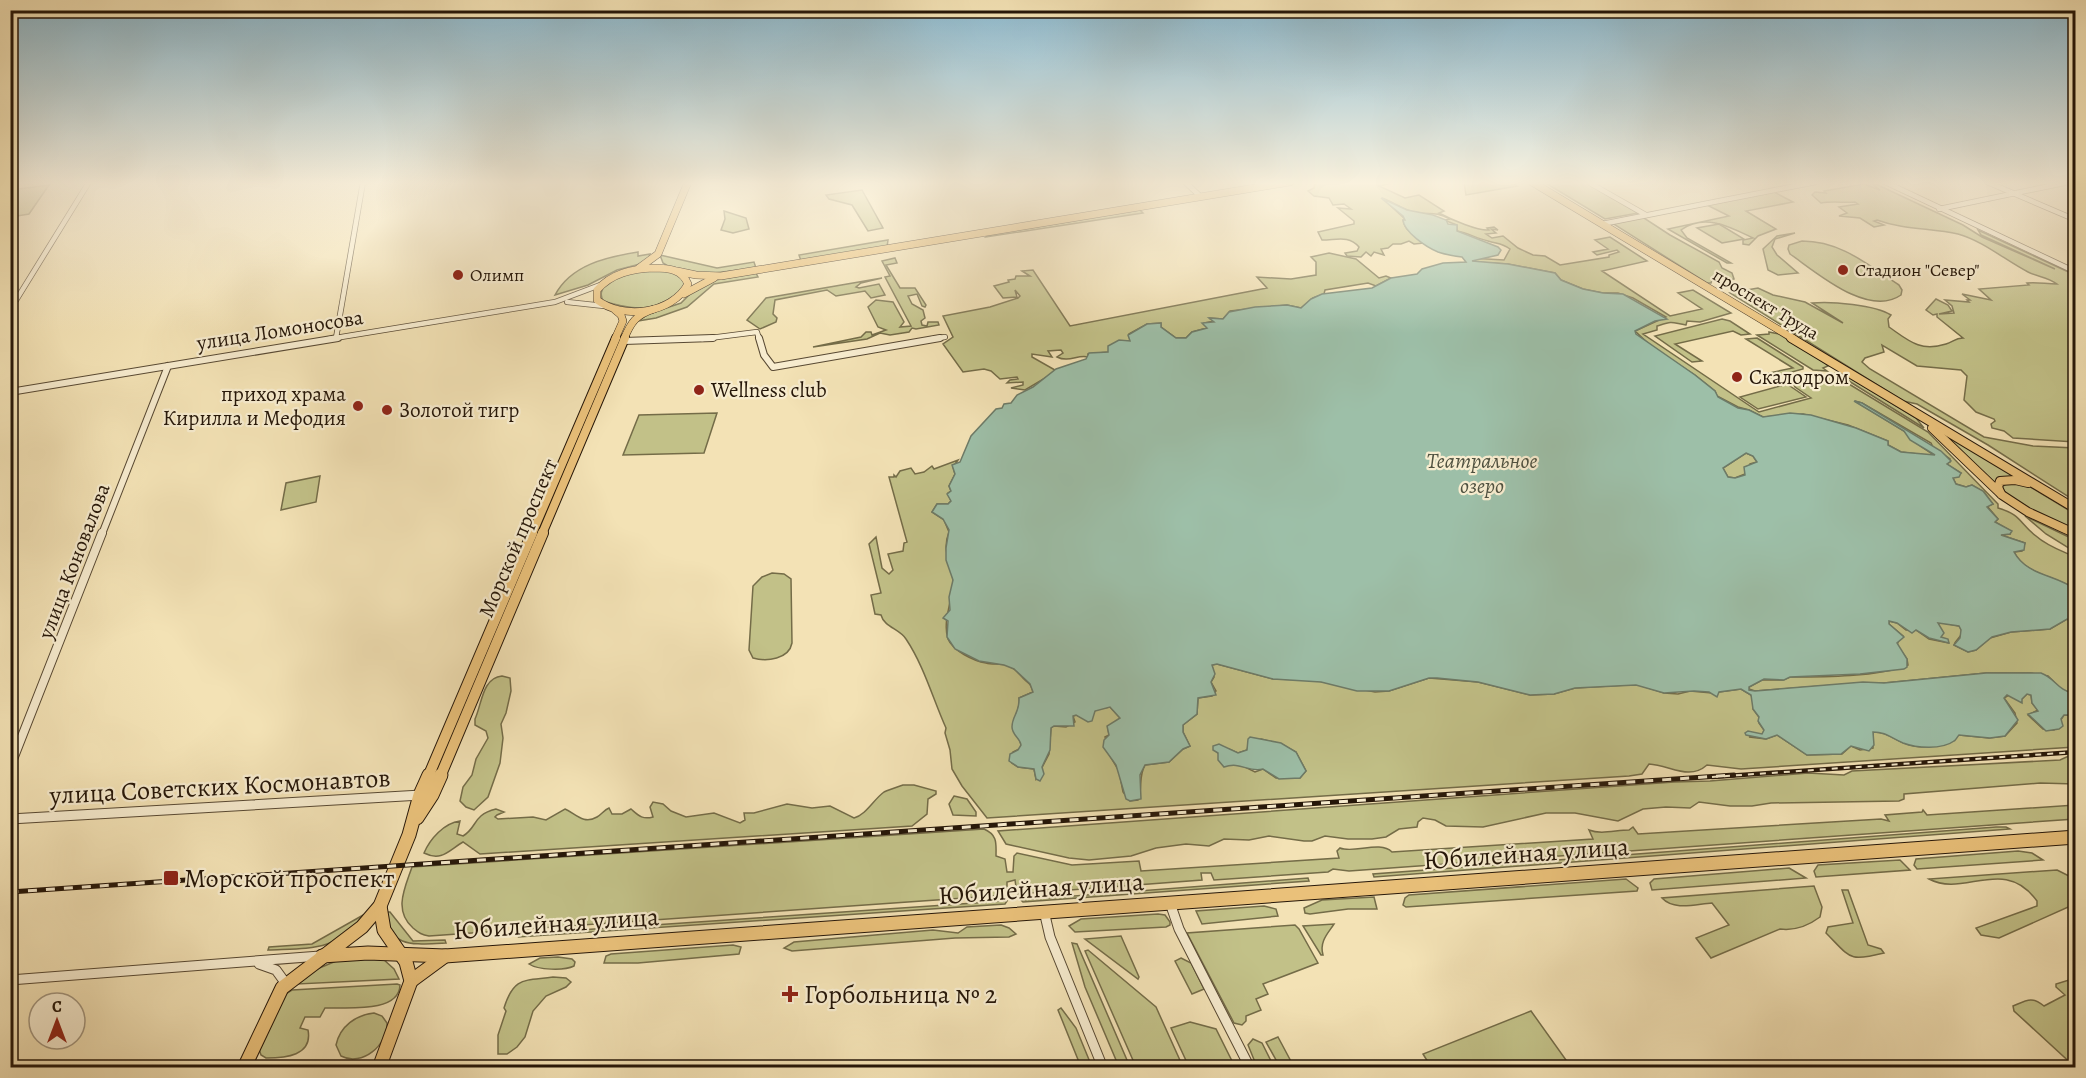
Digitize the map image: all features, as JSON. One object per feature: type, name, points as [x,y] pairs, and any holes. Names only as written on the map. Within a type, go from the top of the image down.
[{"type":"main road","points":[[667,232],[658,254],[648,263],[615,276],[600,285],[596,296],[604,306],[615,310],[654,309],[721,276]]},
{"type":"main road","points":[[634,270],[649,268],[721,276],[986,232]]},
{"type":"main road","name":"проспект Труда","points":[[1616,232],[2076,509]]},
{"type":"main road","points":[[658,254],[661,264],[688,281],[688,288],[682,296]]},
{"type":"main road","name":"Морской проспект","points":[[426,795],[542,512],[563,472],[619,341],[635,317],[654,309]]},
{"type":"main road","name":"Морской проспект","points":[[615,310],[623,320],[619,341]]},
{"type":"main road","name":"проспект Труда","points":[[1922,418],[2001,494],[2034,514],[2076,534]]},
{"type":"main road","name":"Морской проспект","points":[[244,1068],[282,988],[362,927],[380,906],[412,825],[553,511],[563,472]]},
{"type":"main road","points":[[2001,494],[1998,485],[2004,480],[2015,480],[2039,487]]},
{"type":"main road","points":[[542,512],[553,511]]},
{"type":"main road","name":"Юбилейная улица","points":[[322,956],[380,951],[445,956],[2076,837]]},
{"type":"main road","points":[[379,1068],[411,981],[411,973],[401,954],[382,927],[380,906]]},
{"type":"main road","points":[[411,981],[445,956]]},
{"type":"street","points":[[10,310],[57,232]]},
{"type":"street","points":[[336,338],[354,232]]},
{"type":"street","points":[[1990,232],[2076,272]]},
{"type":"street","points":[[555,302],[600,285]]},
{"type":"street","points":[[555,302],[583,302],[604,306]]},
{"type":"street","name":"улица Ломоносова","points":[[10,392],[555,302]]},
{"type":"street","points":[[619,341],[697,340],[757,332],[764,355],[772,367],[945,337]]},
{"type":"street","name":"улица Коновалова","points":[[10,767],[168,366]]},
{"type":"street","name":"улица Советских Космонавтов","points":[[10,819],[426,795]]},
{"type":"street","points":[[1170,903],[1179,929],[1250,1068]]},
{"type":"street","points":[[1044,911],[1050,937],[1103,1068]]},
{"type":"street","name":"Юбилейная улица","points":[[10,980],[257,963],[322,956]]},
{"type":"street","points":[[257,963],[276,970],[284,981],[282,988]]},
{"type":"shaded area","points":[[1004,232],[1017,232],[986,237]]},
{"type":"shaded area","points":[[1318,232],[1410,232],[1425,243],[1414,244],[1409,241],[1393,244],[1381,249],[1384,255],[1374,252],[1371,256],[1366,252],[1361,257],[1347,256],[1345,253],[1357,251],[1359,247],[1351,241],[1322,240]]},
{"type":"shaded area","points":[[1462,232],[1495,232],[1486,234],[1492,238],[1503,236],[1518,248],[1533,255],[1545,256],[1560,265],[1609,257],[1619,252],[1617,250],[1597,255],[1593,252],[1608,249],[1595,240],[1610,237],[1647,261],[1602,271],[1670,316],[1702,309],[1678,293],[1693,290],[1731,313],[1700,322],[1687,321],[1686,325],[1666,323],[1657,326],[1657,330],[1643,334],[1759,412],[1811,398],[1793,383],[1832,374],[1844,381],[1928,432],[1998,504],[1998,508],[2016,517],[2045,543],[2075,557],[2075,589],[2033,571],[2019,560],[2014,552],[2022,551],[2025,543],[2001,535],[2010,534],[2009,530],[1995,522],[1998,519],[1987,506],[1993,504],[1984,492],[1972,485],[1966,487],[1956,484],[1953,478],[1961,473],[1946,464],[1950,462],[1950,459],[1931,443],[1855,401],[1904,431],[1916,443],[1935,456],[1901,452],[1888,445],[1888,441],[1848,425],[1803,414],[1763,417],[1738,407],[1717,396],[1715,391],[1695,375],[1652,347],[1635,331],[1666,317],[1633,298],[1618,293],[1583,289],[1561,280],[1555,273],[1508,264],[1475,262],[1469,258],[1504,260],[1510,249]]},
{"type":"shaded area","points":[[1627,232],[1666,232],[1719,262],[1722,268],[1732,273],[1734,279],[1712,280],[1711,283],[1707,283]]},
{"type":"shaded area","points":[[1674,232],[1683,232],[1687,238],[1731,263],[1727,263]]},
{"type":"shaded area","points":[[1704,232],[1733,232],[1744,239],[1722,243]]},
{"type":"shaded area","points":[[1740,232],[1767,232],[1758,236],[1749,245],[1743,244],[1743,240],[1753,238]]},
{"type":"shaded area","points":[[1950,232],[1975,232],[2055,269],[1979,232],[1983,232],[2075,275],[2075,442],[2013,438],[2004,431],[1992,428],[1991,424],[1995,421],[1994,419],[1976,412],[1964,400],[1967,376],[1961,370],[1917,366],[1882,345],[1884,352],[1865,358],[1862,362],[1984,437],[2033,446],[2075,448],[2075,501],[1988,445],[1917,404],[1903,401],[1730,293],[1758,288],[1773,295],[1805,302],[1843,323],[1812,303],[1864,306],[1891,315],[1888,319],[1889,327],[1915,344],[1929,347],[1963,338],[1937,317],[1937,314],[1933,315],[1926,310],[1936,299],[1948,305],[1952,311],[1939,314],[1954,313],[1952,306],[1945,300],[1969,302],[1967,300],[1970,300],[1962,294],[1991,300],[1979,289],[2029,285],[2027,283],[2057,284],[2028,272],[1985,246]]},
{"type":"shaded area","points":[[1795,233],[1775,239],[1772,247],[1777,255],[1798,273],[1778,275],[1768,270],[1763,249],[1777,236]]},
{"type":"shaded area","points":[[888,240],[887,247],[801,261],[799,255]]},
{"type":"shaded area","points":[[1802,241],[1829,245],[1853,255],[1899,285],[1902,290],[1901,295],[1888,301],[1873,301],[1843,290],[1790,254],[1789,245]]},
{"type":"shaded area","points":[[638,252],[638,256],[650,254],[648,259],[640,264],[617,270],[588,285],[555,295],[570,276],[590,264]]},
{"type":"shaded area","points":[[1329,253],[1356,259],[1379,278],[1386,276],[1391,278],[1376,286],[1368,283],[1325,290],[1324,294],[1313,298],[1301,308],[1287,305],[1230,311],[1223,319],[1209,318],[1214,321],[1204,323],[1207,328],[1192,332],[1186,338],[1176,338],[1161,327],[1161,323],[1147,324],[1129,334],[1130,341],[1117,342],[1109,352],[1066,359],[1057,357],[1063,353],[1061,350],[1048,351],[1052,357],[1032,354],[1032,357],[1055,370],[1025,390],[1011,388],[1023,385],[1023,382],[1007,383],[1018,379],[1017,377],[1000,379],[991,371],[984,369],[963,372],[943,344],[953,337],[943,316],[990,307],[1018,298],[1020,296],[1015,290],[1017,297],[1003,298],[994,286],[1009,282],[1008,280],[1015,279],[1016,276],[1030,276],[1022,271],[1033,270],[1070,326],[1267,288],[1257,277],[1291,279],[1316,275],[1316,262],[1311,257]]},
{"type":"shaded area","points":[[660,255],[717,268],[754,262],[756,268],[705,274],[668,266],[663,263]]},
{"type":"shaded area","points":[[895,258],[897,263],[886,265],[900,288],[915,288],[926,305],[922,306],[917,294],[908,296],[912,304],[923,310],[925,318],[921,321],[922,325],[927,326],[928,322],[938,322],[939,325],[912,328],[909,332],[890,335],[880,333],[867,339],[813,347],[861,337],[866,332],[871,332],[872,335],[886,330],[878,327],[868,307],[876,300],[893,302],[904,322],[900,327],[911,326],[885,277],[890,276],[882,261]]},
{"type":"shaded area","points":[[642,270],[671,271],[683,278],[685,287],[666,301],[647,308],[626,307],[603,301],[601,294],[607,283]]},
{"type":"shaded area","points":[[756,273],[758,277],[714,284],[687,307],[656,318],[638,321],[648,314],[681,303],[691,293],[716,280]]},
{"type":"shaded area","points":[[882,278],[861,283],[856,287],[879,284],[885,295],[871,298],[865,291],[836,296],[827,290],[775,300],[773,314],[777,318],[776,322],[760,329],[747,320],[766,298]]},
{"type":"shaded area","points":[[1722,319],[1730,321],[1750,334],[1741,335],[1733,331],[1675,344],[1702,361],[1692,362],[1655,336]]},
{"type":"shaded area","points":[[1769,332],[1779,334],[1825,363],[1828,366],[1823,368],[1827,371],[1813,370],[1757,335],[1769,334]]},
{"type":"shaded area","points":[[1757,338],[1803,369],[1770,378],[1764,374],[1793,368],[1746,339]]},
{"type":"shaded area","points":[[1841,372],[1916,418],[1924,428],[1836,373]]},
{"type":"shaded area","points":[[1787,384],[1806,397],[1758,409],[1740,397]]},
{"type":"shaded area","points":[[717,413],[704,453],[623,455],[639,415]]},
{"type":"shaded area","points":[[1942,431],[2023,480],[1999,478],[1994,485]]},
{"type":"shaded area","points":[[1746,453],[1753,456],[1757,462],[1750,464],[1745,474],[1735,478],[1728,477],[1723,468]]},
{"type":"shaded area","points":[[958,460],[953,467],[955,474],[949,486],[951,491],[948,493],[951,501],[948,504],[937,504],[932,512],[944,520],[949,532],[946,551],[953,588],[946,625],[948,639],[954,648],[970,658],[989,664],[1012,667],[1031,685],[1033,692],[1019,698],[1020,708],[1014,719],[1021,748],[1013,752],[1012,763],[1018,767],[1034,769],[1036,779],[1049,754],[1051,728],[1066,727],[1075,722],[1073,716],[1077,715],[1082,718],[1098,709],[1110,707],[1120,718],[1108,729],[1109,735],[1105,737],[1110,756],[1119,771],[1123,792],[1130,801],[1138,800],[1145,765],[1169,762],[1183,749],[1190,746],[1183,732],[1183,725],[1197,714],[1198,698],[1212,696],[1216,691],[1211,682],[1214,677],[1212,665],[1217,664],[1273,679],[1313,680],[1375,692],[1389,691],[1429,678],[1478,682],[1530,695],[1554,694],[1575,688],[1627,685],[1639,685],[1664,693],[1678,694],[1690,691],[1712,693],[1741,689],[1751,695],[1754,700],[1753,709],[1764,730],[1763,734],[1749,737],[1766,739],[1777,735],[1807,755],[1842,754],[1851,746],[1860,750],[1873,748],[1873,732],[1886,734],[1919,747],[1940,744],[1959,735],[1989,738],[2005,736],[2017,723],[2015,713],[2004,698],[2009,695],[2022,699],[2027,694],[2031,695],[2032,703],[2038,710],[2028,715],[2043,729],[2054,730],[2064,715],[2075,715],[2075,747],[1741,769],[1707,765],[1693,772],[1649,764],[1642,774],[1629,776],[987,818],[952,769],[946,728],[918,660],[903,636],[885,622],[881,615],[875,614],[871,595],[881,593],[869,544],[876,537],[882,568],[889,574],[893,570],[888,554],[903,551],[904,543],[907,542],[889,477],[894,477],[894,475],[896,477],[900,471],[911,468],[915,474],[924,472],[932,466],[934,469]],"holes":[[[1261,739],[1281,744],[1296,752],[1306,771],[1300,778],[1276,778],[1263,769],[1255,772],[1241,765],[1228,765],[1218,753],[1229,749],[1238,753],[1247,750],[1249,743]]]},
{"type":"shaded area","points":[[320,476],[316,502],[281,510],[286,483]]},
{"type":"shaded area","points":[[2009,482],[2029,486],[2075,514],[2075,531],[2015,501],[2002,487]]},
{"type":"shaded area","points":[[2025,516],[2075,540],[2075,552],[2046,534]]},
{"type":"shaded area","points":[[772,573],[784,574],[791,579],[792,643],[787,653],[777,658],[753,658],[749,650],[753,586],[762,577]]},
{"type":"shaded area","points":[[2067,619],[2075,623],[2075,694],[2062,690],[2048,676],[2031,673],[1986,673],[1884,683],[1755,691],[1749,689],[1762,680],[1866,674],[1908,665],[1907,659],[1897,645],[1903,636],[1889,624],[1889,621],[1897,623],[1906,630],[1916,630],[1929,639],[1949,643],[1941,637],[1938,622],[1959,626],[1962,632],[1954,645],[1968,652],[1976,650],[1990,638],[2011,632],[2050,629]]},
{"type":"shaded area","points":[[502,676],[510,678],[511,691],[501,724],[503,738],[500,763],[488,797],[474,810],[466,807],[460,801],[463,787],[472,775],[476,759],[488,738],[486,731],[475,725],[475,719],[490,681]]},
{"type":"shaded area","points":[[2075,755],[2075,784],[2040,783],[1904,794],[1904,799],[1899,801],[1771,803],[1752,806],[1699,802],[1690,808],[1643,809],[1618,821],[1575,813],[1546,813],[1483,827],[1446,826],[1435,820],[1423,818],[1418,822],[1417,827],[1399,829],[1386,837],[1372,839],[1325,836],[1312,841],[1304,841],[1269,836],[1249,840],[1224,839],[1209,846],[1186,844],[1156,848],[1131,856],[1089,860],[1069,858],[1006,844],[998,831],[1808,773],[1844,775],[1852,771],[2060,760]]},
{"type":"shaded area","points":[[903,785],[914,785],[936,791],[936,794],[928,799],[927,814],[912,826],[480,854],[463,842],[441,856],[424,853],[430,842],[443,828],[460,821],[457,834],[463,836],[483,814],[496,809],[504,812],[495,817],[498,819],[533,817],[546,820],[565,809],[588,820],[597,817],[609,808],[612,814],[622,814],[631,809],[649,818],[653,817],[650,807],[653,802],[663,804],[671,811],[686,817],[714,813],[740,823],[745,820],[744,813],[754,813],[787,804],[812,808],[830,806],[854,818],[862,814],[884,792]]},
{"type":"shaded area","points":[[954,796],[967,799],[976,812],[976,816],[953,815],[949,804]]},
{"type":"shaded area","points":[[2075,805],[2075,819],[1349,871],[1333,869],[1328,872],[1214,880],[1211,873],[1201,873],[1202,880],[1017,894],[1015,880],[1007,882],[1007,895],[511,930],[511,925],[503,925],[500,931],[429,936],[413,928],[403,914],[402,906],[412,867],[984,829],[994,837],[996,856],[1005,859],[1007,872],[1013,872],[1014,856],[1017,853],[1072,865],[1139,861],[1141,871],[1339,858],[1337,851],[1340,848],[1381,847],[1392,852],[1593,839],[1589,830],[1609,832],[1629,830],[1633,827],[1638,834],[1881,819],[1889,821],[1885,815],[1922,812],[1923,810],[1927,815]]},
{"type":"shaded area","points":[[1996,827],[2010,829],[1374,877],[1373,874]]},
{"type":"shaded area","points":[[2018,851],[2032,853],[2043,860],[1917,869],[1914,865],[1916,859]]},
{"type":"shaded area","points":[[1900,860],[1910,870],[1816,877],[1814,871],[1818,865]]},
{"type":"shaded area","points":[[1789,868],[1806,878],[1652,890],[1650,883],[1654,879]]},
{"type":"shaded area","points":[[2057,870],[2075,879],[2075,904],[1999,938],[1981,935],[1976,928],[2037,906],[2037,901],[2024,888],[2011,881],[1998,879],[1942,884],[1929,879]]},
{"type":"shaded area","points":[[1308,878],[1309,881],[1023,902],[1021,900]]},
{"type":"shaded area","points":[[1626,879],[1638,888],[1637,891],[1406,907],[1403,905],[1405,898],[1409,895]]},
{"type":"shaded area","points":[[1814,886],[1822,907],[1820,917],[1797,928],[1780,929],[1711,958],[1696,938],[1729,925],[1712,903],[1679,906],[1662,898]]},
{"type":"shaded area","points":[[1842,890],[1848,890],[1868,945],[1881,949],[1884,953],[1863,957],[1851,956],[1826,933],[1828,927],[1853,923]]},
{"type":"shaded area","points":[[1374,897],[1377,909],[1348,909],[1310,914],[1305,913],[1304,908],[1322,900]]},
{"type":"shaded area","points":[[1007,901],[1005,904],[519,937],[521,934]]},
{"type":"shaded area","points":[[1264,906],[1276,909],[1278,916],[1202,924],[1196,911]]},
{"type":"shaded area","points":[[383,912],[390,912],[413,941],[445,940],[446,943],[415,944],[398,939],[386,924]]},
{"type":"shaded area","points":[[365,914],[355,926],[333,942],[310,948],[268,950],[269,947],[312,944]]},
{"type":"shaded area","points":[[1165,915],[1170,925],[1075,932],[1069,926],[1081,919]]},
{"type":"shaded area","points":[[1334,924],[1323,941],[1323,955],[1321,955],[1303,926]]},
{"type":"shaded area","points":[[1001,925],[1016,934],[1009,937],[955,938],[792,951],[784,948],[794,942],[933,930],[958,933],[967,927]]},
{"type":"shaded area","points":[[1295,925],[1318,963],[1263,984],[1268,994],[1256,999],[1261,1010],[1246,1016],[1246,1021],[1242,1025],[1234,1023],[1187,933]]},
{"type":"shaded area","points":[[1121,936],[1139,977],[1138,979],[1085,939]]},
{"type":"shaded area","points":[[1072,943],[1077,944],[1130,1067],[1119,1067],[1085,987]]},
{"type":"shaded area","points":[[733,945],[741,947],[739,954],[638,963],[604,963],[606,956],[611,954]]},
{"type":"shaded area","points":[[1088,950],[1156,1007],[1183,1067],[1136,1067],[1085,951]]},
{"type":"shaded area","points":[[540,958],[572,959],[575,962],[574,966],[551,969],[538,968],[529,964]]},
{"type":"shaded area","points":[[1181,958],[1191,963],[1204,989],[1192,994],[1175,961]]},
{"type":"shaded area","points":[[341,959],[383,959],[394,969],[399,979],[298,984],[317,969]]},
{"type":"shaded area","points":[[566,978],[571,982],[566,987],[546,996],[533,1011],[525,1037],[517,1047],[507,1054],[498,1054],[498,1035],[506,1011],[504,1008],[512,990],[528,980]]},
{"type":"shaded area","points":[[2069,980],[2075,981],[2075,1067],[2014,1011],[2013,1006],[2029,1000],[2044,1006],[2065,995],[2056,987],[2056,984]]},
{"type":"shaded area","points":[[400,985],[397,994],[391,1001],[381,1005],[325,1008],[320,1017],[305,1017],[300,1028],[308,1030],[308,1039],[302,1050],[296,1054],[273,1058],[261,1055],[259,1049],[284,995],[292,990]]},
{"type":"shaded area","points":[[1061,1008],[1076,1028],[1092,1067],[1081,1067],[1058,1010]]},
{"type":"shaded area","points":[[1531,1011],[1571,1067],[1431,1067],[1423,1054]]},
{"type":"shaded area","points":[[374,1013],[382,1016],[387,1023],[383,1039],[378,1046],[372,1052],[357,1059],[341,1056],[336,1045],[341,1032],[355,1019]]},
{"type":"shaded area","points":[[1190,1022],[1216,1029],[1235,1067],[1189,1067],[1171,1028]]},
{"type":"shaded area","points":[[1278,1037],[1294,1067],[1280,1067],[1266,1042]]},
{"type":"shaded area","points":[[1253,1039],[1262,1043],[1274,1067],[1257,1067],[1248,1045]]},
{"type":"water","name":"Театральное озеро","points":[[1410,232],[1460,232],[1501,250],[1498,255],[1472,261],[1508,264],[1555,273],[1561,280],[1583,289],[1623,294],[1667,319],[1655,321],[1635,331],[1636,334],[1695,375],[1715,391],[1718,397],[1738,408],[1749,410],[1763,417],[1790,413],[1811,415],[1856,428],[1888,441],[1888,445],[1901,452],[1935,455],[1910,440],[1904,431],[1854,401],[1862,403],[1941,451],[1951,461],[1947,464],[1961,473],[1959,477],[1953,478],[1956,484],[1966,487],[1972,485],[1983,491],[1993,504],[1987,507],[1998,519],[1995,522],[2012,531],[2010,534],[2001,535],[2025,543],[2024,550],[2014,552],[2020,560],[2026,566],[2075,589],[2075,623],[2067,619],[2050,629],[2011,632],[1992,637],[1976,650],[1968,652],[1954,645],[1960,638],[1959,626],[1938,623],[1944,633],[1941,637],[1948,639],[1949,643],[1929,638],[1916,630],[1912,633],[1897,623],[1889,621],[1889,624],[1904,637],[1897,643],[1907,659],[1907,667],[1904,669],[1860,674],[1790,677],[1784,680],[1764,679],[1749,687],[1749,690],[1863,682],[1884,683],[1986,673],[2041,673],[2064,690],[2075,694],[2075,715],[2064,715],[2061,719],[2063,726],[2046,731],[2028,714],[2038,711],[2032,703],[2031,695],[2027,694],[2022,699],[2022,703],[2007,695],[2004,698],[2018,720],[2005,736],[1990,738],[1959,735],[1955,741],[1943,746],[1922,747],[1908,745],[1885,734],[1873,732],[1874,745],[1869,751],[1851,746],[1841,754],[1807,755],[1777,735],[1766,739],[1746,735],[1748,731],[1762,734],[1764,730],[1753,709],[1751,695],[1741,689],[1719,692],[1717,697],[1709,692],[1664,693],[1636,685],[1575,688],[1554,694],[1530,695],[1478,682],[1429,678],[1389,691],[1357,691],[1321,682],[1273,679],[1217,664],[1212,665],[1215,674],[1211,682],[1216,695],[1198,698],[1197,714],[1183,725],[1183,732],[1190,746],[1183,749],[1169,762],[1145,765],[1140,775],[1141,799],[1130,801],[1126,799],[1116,765],[1103,747],[1104,740],[1109,735],[1107,726],[1120,718],[1110,707],[1095,711],[1092,721],[1088,722],[1076,715],[1073,716],[1074,726],[1051,728],[1050,750],[1042,767],[1044,774],[1040,781],[1036,779],[1034,769],[1018,767],[1009,761],[1010,754],[1018,750],[1021,745],[1013,732],[1012,723],[1019,698],[1033,692],[1030,684],[1014,669],[979,661],[955,649],[947,637],[948,621],[943,618],[950,610],[949,597],[953,580],[946,560],[949,530],[943,519],[932,512],[937,504],[948,504],[951,501],[947,494],[951,491],[949,486],[955,474],[952,465],[960,462],[971,436],[996,409],[1011,403],[1017,395],[1033,387],[1056,369],[1086,359],[1089,353],[1108,352],[1108,346],[1119,340],[1130,341],[1128,335],[1147,324],[1161,323],[1161,327],[1176,338],[1186,338],[1192,332],[1207,328],[1202,323],[1214,322],[1209,318],[1223,319],[1229,312],[1255,307],[1287,305],[1301,308],[1311,299],[1322,294],[1372,288],[1391,278],[1417,274],[1422,269],[1443,263],[1466,262],[1462,257],[1438,252]],"holes":[[[1746,453],[1753,456],[1757,462],[1744,467],[1745,475],[1735,478],[1728,477],[1723,468]]]},
{"type":"water","points":[[1250,737],[1281,743],[1296,752],[1306,771],[1300,778],[1279,779],[1263,769],[1253,770],[1235,765],[1224,767],[1218,760],[1218,753],[1213,750],[1213,746],[1219,744],[1238,753],[1247,750]]},
{"type":"railway","points":[[1712,777],[2076,752]]},
{"type":"railway","points":[[10,892],[1734,775]]},
{"type":"place","name":"Стадион \"Север\"","points":[[1843,270]]},
{"type":"place","name":"Олимп","points":[[458,275]]},
{"type":"place","name":"Скалодром","points":[[1737,377]]},
{"type":"place","name":"Wellness club","points":[[699,390]]},
{"type":"place","name":"приход храма Кирилла и Мефодия","points":[[358,406]]},
{"type":"place","name":"Золотой тигр","points":[[387,410]]},
{"type":"place","name":"Морской проспект","points":[[171,878]]},
{"type":"place","name":"Горбольница № 2","points":[[790,994]]}]
